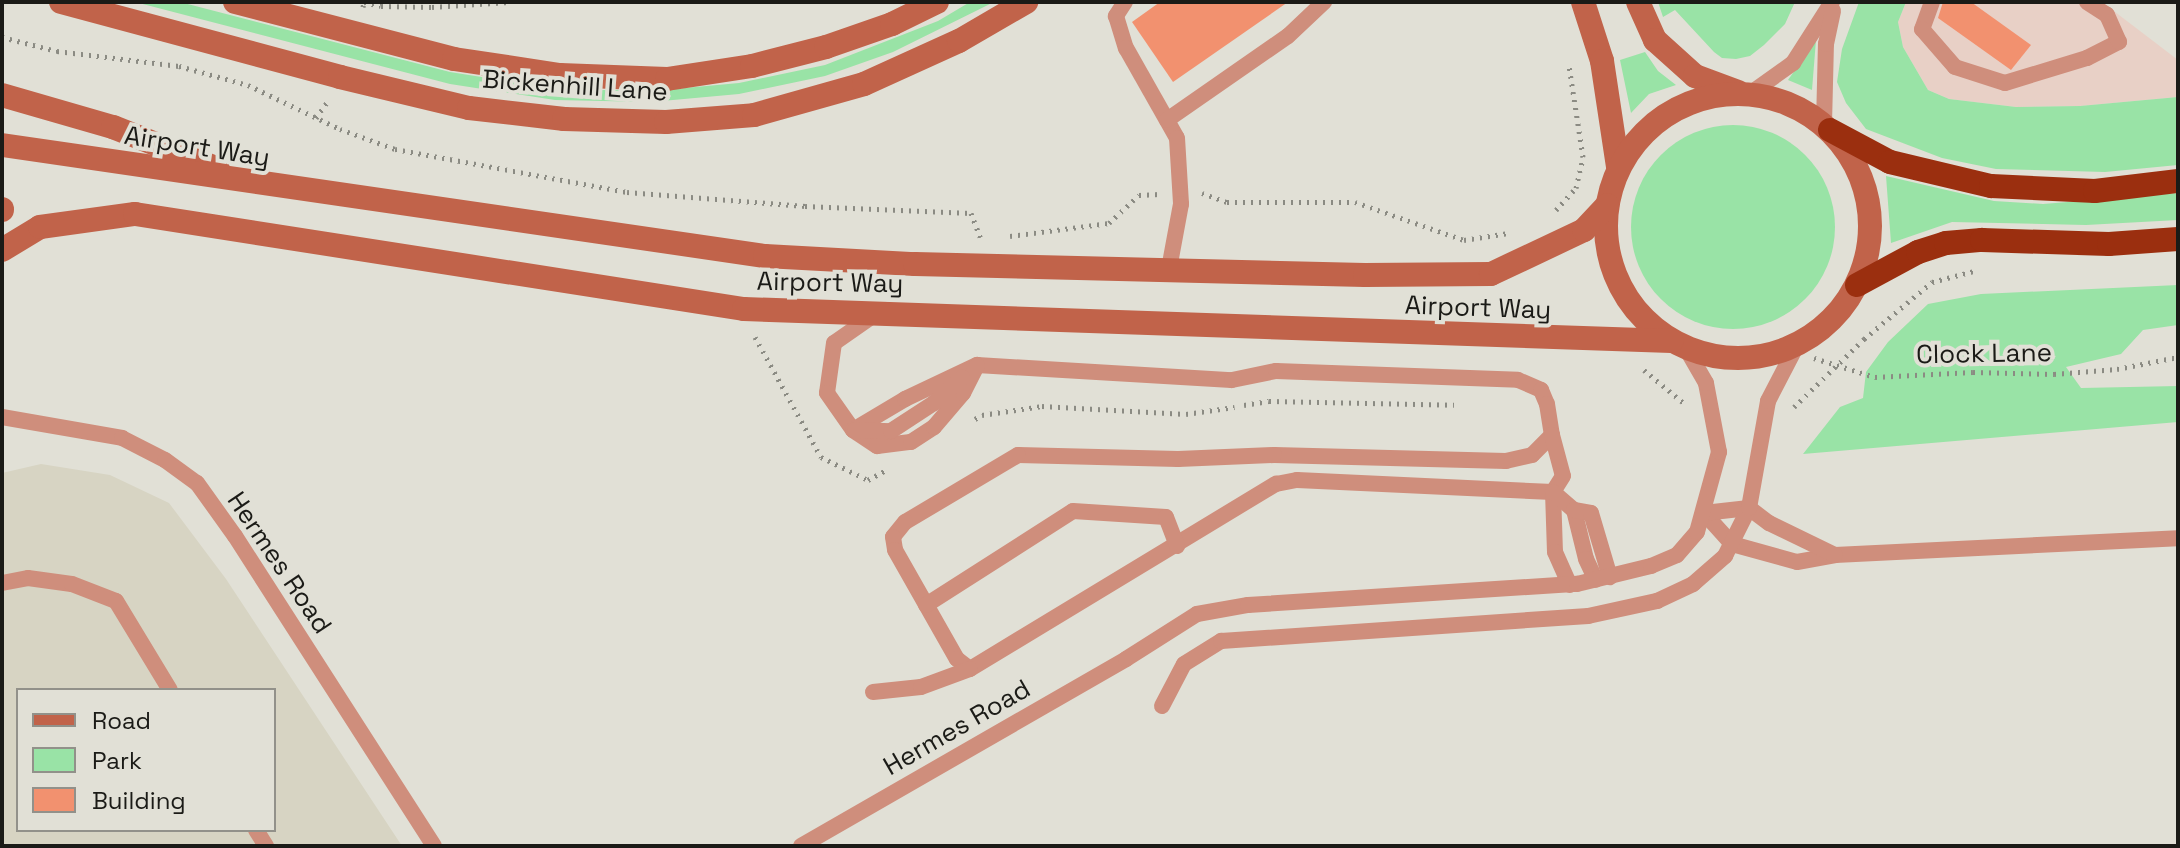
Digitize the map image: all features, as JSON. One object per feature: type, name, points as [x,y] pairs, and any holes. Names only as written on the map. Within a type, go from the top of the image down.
[{"type":"highway","points":[[1827,127],[1890,162],[1991,186],[2095,191],[2178,181]]},
{"type":"highway","points":[[1857,285],[1918,252],[1946,243],[1982,240],[2109,244],[2178,239]]},
{"type":"street","name":"Bickenhill Lane","points":[[61,2],[340,77],[469,108],[564,119],[666,122],[754,115],[864,84],[959,41],[1026,2]]},
{"type":"street","name":"Bickenhill Lane","points":[[235,2],[454,59],[560,75],[667,79],[752,66],[826,47],[892,24],[937,2]]},
{"type":"street","points":[[1583,2],[1602,61],[1618,167]]},
{"type":"street","points":[[1638,2],[1655,40],[1695,76],[1786,102],[1827,127],[1858,170],[1868,199],[1870,233],[1857,285],[1830,322],[1797,345],[1740,359],[1709,356],[1679,345],[1635,311],[1612,269],[1605,236],[1607,205],[1618,167],[1646,129],[1685,103],[1746,93]]},
{"type":"street","points":[[2,95],[113,127],[257,184]]},
{"type":"street","name":"Airport Way","points":[[2,145],[765,256],[915,264],[1491,274],[1584,230],[1607,205]]},
{"type":"street","name":"Airport Way","points":[[2,250],[40,227],[135,214],[744,309],[1679,345]]},
{"type":"lane","points":[[1125,2],[1116,16],[1126,48],[1177,138],[1181,194],[1169,269]]},
{"type":"lane","points":[[1167,120],[1288,36],[1324,2]]},
{"type":"lane","points":[[1746,93],[1793,63],[1834,2]]},
{"type":"lane","points":[[1827,127],[1826,44],[1834,2]]},
{"type":"lane","points":[[1932,2],[1922,29],[1955,67],[2005,83],[2087,58],[2119,42],[2107,15],[2087,2]]},
{"type":"lane","points":[[878,312],[834,343],[827,393],[853,430],[877,446],[911,442],[934,427],[963,393],[977,365]]},
{"type":"lane","name":"Hermes Road","points":[[801,846],[1137,652],[1197,614],[1248,605],[1570,585],[1677,555],[1697,532],[1719,452],[1706,383],[1679,345]]},
{"type":"lane","points":[[1162,706],[1184,664],[1221,641],[1588,616],[1657,601],[1693,584],[1725,556],[1749,508],[1768,401],[1797,345]]},
{"type":"lane","points":[[853,430],[905,399],[977,365],[1232,380],[1276,371],[1518,380],[1541,390],[1563,476],[1553,492],[1555,552],[1570,585]]},
{"type":"lane","name":"Hermes Road","points":[[2,417],[122,438],[165,460],[197,483],[235,536],[434,846]]},
{"type":"lane","points":[[970,669],[957,659],[895,550],[893,537],[905,522],[1018,455],[1178,459],[1274,455],[1506,461],[1532,455],[1552,435]]},
{"type":"lane","points":[[1274,455],[1276,484]]},
{"type":"lane","points":[[873,692],[921,687],[970,669],[1276,484],[1297,480],[1553,492],[1574,510],[1586,559],[1603,578]]},
{"type":"lane","points":[[1704,513],[1749,508],[1796,538],[1835,555]]},
{"type":"lane","points":[[926,605],[1073,511],[1166,517],[1177,546]]},
{"type":"lane","points":[[1704,513],[1732,544],[1797,562],[1835,555],[2178,538]]},
{"type":"lane","points":[[2,583],[28,578],[72,584],[116,601],[169,688]]},
{"type":"path","points":[[364,2],[381,6],[432,7],[509,2]]},
{"type":"path","points":[[2,37],[57,51],[179,66],[248,85],[340,129],[395,149],[627,192],[805,206],[971,213],[979,237],[992,236]]},
{"type":"path","points":[[1546,218],[1576,188],[1583,157],[1569,65]]},
{"type":"path","points":[[1005,236],[1043,234],[1109,223],[1139,195],[1202,193],[1227,202],[1355,202],[1464,240],[1516,230]]},
{"type":"path","points":[[1790,411],[1932,282],[1990,271]]},
{"type":"path","points":[[751,329],[821,457],[868,480],[893,466]]},
{"type":"path","name":"Clock Lane","points":[[1797,345],[1810,356],[1836,367],[1875,377],[1973,372],[2054,374],[2117,369],[2178,357]]},
{"type":"path","points":[[970,422],[982,415],[1042,406],[1186,414],[1269,401],[1465,405]]},
{"type":"shaded area","points":[[1906,2],[2102,2],[2178,60],[2178,97],[2080,106],[2016,107],[1949,99],[1928,90],[1903,47],[1898,22]]},
{"type":"shaded area","points":[[41,464],[110,475],[169,503],[226,579],[402,846],[2,846],[2,473]]},
{"type":"green space","points":[[135,2],[180,2],[450,72],[558,89],[652,91],[739,83],[825,65],[938,21],[970,2],[994,2],[893,52],[825,76],[739,94],[651,102],[555,100],[450,84]]},
{"type":"green space","points":[[1658,2],[1795,2],[1785,24],[1764,45],[1750,56],[1736,59],[1722,58],[1714,52],[1675,10],[1663,17]]},
{"type":"green space","points":[[1859,2],[1906,2],[1898,22],[1903,47],[1928,90],[1949,99],[2016,107],[2080,106],[2178,97],[2178,165],[2105,172],[1996,169],[1942,158],[1866,129],[1846,103],[1837,82],[1842,49]]},
{"type":"green space","points":[[1816,40],[1812,90],[1788,80]]},
{"type":"green space","points":[[1645,52],[1658,71],[1676,85],[1649,94],[1631,113],[1620,60]]},
{"type":"green space","points":[[1733,125],[1772,133],[1805,155],[1827,188],[1835,227],[1827,266],[1805,299],[1772,321],[1733,329],[1694,321],[1661,299],[1639,266],[1631,227],[1639,188],[1661,155],[1694,133]]},
{"type":"green space","points":[[1886,176],[1994,201],[2043,204],[2178,193],[2178,220],[2086,225],[1952,222],[1891,243]]},
{"type":"green space","points":[[2178,285],[2178,325],[2143,330],[2121,354],[2066,367],[2081,388],[2178,386],[2178,422],[1803,454],[1840,407],[1863,398],[1866,372],[1888,342],[1928,304],[1981,294]]},
{"type":"building","points":[[1160,2],[1288,2],[1173,82],[1132,22]]},
{"type":"building","points":[[1943,2],[1971,2],[2031,45],[2011,70],[1938,18]]}]
